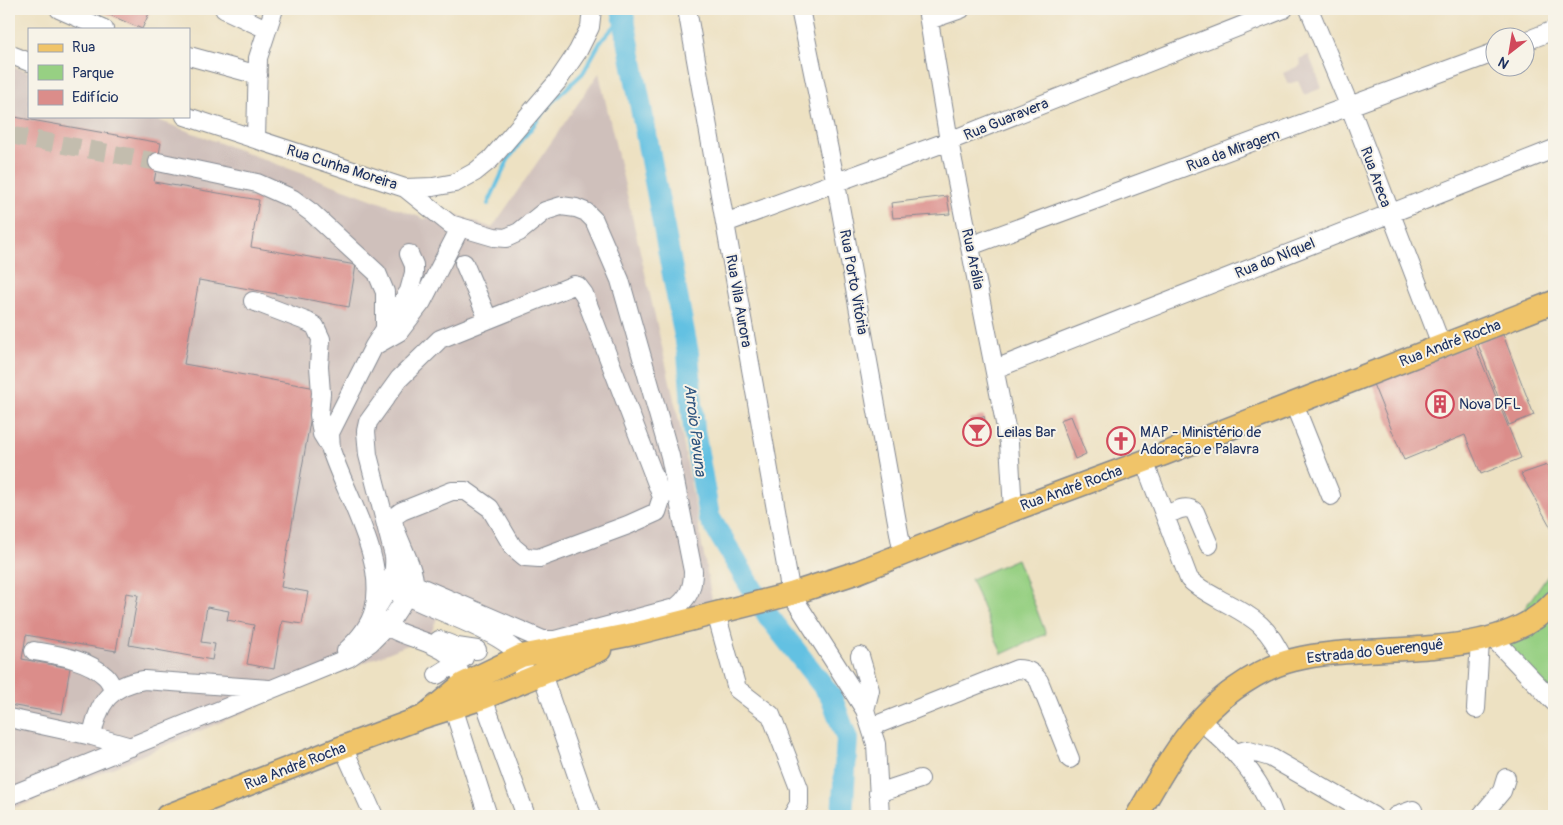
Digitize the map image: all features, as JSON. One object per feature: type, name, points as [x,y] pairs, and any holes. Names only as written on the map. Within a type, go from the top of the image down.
[{"type":"main road","name":"Rua André Rocha","points":[[167,816],[204,809],[343,747],[423,717],[483,698],[638,633],[788,595],[903,555],[1013,510],[1294,404],[1554,302]]},
{"type":"main road","name":"Estrada do Guerenguê","points":[[1137,816],[1175,753],[1199,720],[1235,689],[1264,671],[1284,663],[1331,654],[1486,640],[1535,618],[1554,602]]},
{"type":"main road","name":"Rua André Rocha","points":[[423,717],[447,671],[511,639],[638,633]]},
{"type":"street","points":[[58,9],[102,28]]},
{"type":"street","points":[[224,9],[242,12],[266,29]]},
{"type":"street","points":[[256,140],[258,58],[274,9]]},
{"type":"street","name":"Rua Cunha Moreira","points":[[190,118],[405,188],[433,187],[455,183],[475,172],[491,159],[557,82],[578,51],[590,27],[592,9]]},
{"type":"street","name":"Rua Vila Aurora","points":[[687,9],[788,595]]},
{"type":"street","name":"Rua Porto Vitória","points":[[800,9],[836,184],[903,555]]},
{"type":"street","points":[[928,15],[961,9]]},
{"type":"street","name":"Rua Guaravera","points":[[725,223],[949,142],[1284,9]]},
{"type":"street","name":"Rua Areca","points":[[1309,9],[1350,107],[1389,213],[1442,347]]},
{"type":"street","name":"Rua Arália","points":[[928,15],[949,142],[1009,442],[1013,510]]},
{"type":"street","points":[[1536,37],[1554,30]]},
{"type":"street","points":[[9,54],[28,62]]},
{"type":"street","points":[[190,56],[258,75]]},
{"type":"street","name":"Rua da Miragem","points":[[970,246],[1486,56]]},
{"type":"street","name":"Rua do Níquel","points":[[995,368],[1554,149]]},
{"type":"street","points":[[158,162],[257,183],[293,199],[312,213],[377,273],[385,292],[384,330]]},
{"type":"street","points":[[405,188],[441,218],[460,228],[494,238],[506,238],[518,232],[545,211],[561,206],[576,208],[586,212],[594,220],[620,280],[668,446],[693,570],[693,583],[690,592],[685,600],[675,608],[555,640],[511,639],[477,650],[447,671]]},
{"type":"street","points":[[374,346],[399,332],[422,302],[460,228]]},
{"type":"street","points":[[331,450],[330,433],[374,346],[409,292],[414,273],[408,254]]},
{"type":"street","points":[[464,263],[488,320]]},
{"type":"street","points":[[9,796],[274,690],[348,658],[371,642],[392,620],[410,591],[405,552],[393,523],[397,514],[402,511],[452,491],[466,491],[490,508],[513,547],[525,557],[540,558],[639,521],[657,512],[662,498],[582,289],[574,285],[440,339],[399,379],[368,422],[366,431],[368,455],[394,556],[392,620]]},
{"type":"street","points":[[253,301],[308,322],[315,326],[319,332],[321,339],[319,415],[322,434],[331,450],[372,554],[377,578],[374,612]]},
{"type":"street","points":[[1294,404],[1331,496]]},
{"type":"street","points":[[1144,461],[1190,579],[1203,590],[1254,618],[1271,634],[1284,663]]},
{"type":"street","points":[[1166,515],[1185,507],[1190,508],[1195,512],[1209,545]]},
{"type":"street","points":[[381,509],[402,511]]},
{"type":"street","points":[[372,554],[392,581],[511,639],[532,679],[591,816]]},
{"type":"street","points":[[324,668],[358,639],[392,581]]},
{"type":"street","points":[[788,595],[865,710],[871,727],[877,758],[880,816]]},
{"type":"street","points":[[374,612],[457,647],[477,650]]},
{"type":"street","points":[[716,613],[738,689],[771,715],[795,779],[800,798],[792,816]]},
{"type":"street","points":[[392,620],[450,655],[447,671]]},
{"type":"street","points":[[1486,640],[1554,702]]},
{"type":"street","points":[[1476,709],[1486,640]]},
{"type":"street","points":[[34,650],[70,658],[88,666],[106,676],[114,690]]},
{"type":"street","points":[[860,656],[870,690],[865,710]]},
{"type":"street","points":[[871,727],[1017,669],[1023,669],[1034,674],[1039,680],[1070,759]]},
{"type":"street","points":[[447,671],[472,694],[483,698],[526,816]]},
{"type":"street","points":[[92,736],[97,716],[114,690],[127,683],[144,680],[274,690]]},
{"type":"street","points":[[453,708],[488,816]]},
{"type":"street","points":[[9,718],[92,736],[131,747]]},
{"type":"street","points":[[1199,720],[1236,753],[1258,784],[1274,816]]},
{"type":"street","points":[[343,747],[374,816]]},
{"type":"street","points":[[1236,753],[1246,750],[1270,757],[1365,814],[1373,816]]},
{"type":"street","points":[[1481,816],[1502,791],[1506,778]]},
{"type":"street","points":[[878,793],[920,779]]},
{"type":"street","points":[[1396,816],[1413,810]]},
{"type":"shaded area","points":[[1309,55],[1322,88],[1304,95],[1298,81],[1288,84],[1283,73],[1301,65],[1299,59]]},
{"type":"shaded area","points":[[9,65],[28,72],[28,118],[152,118],[425,219],[442,209],[492,228],[599,73],[680,425],[712,600],[558,645],[442,605],[430,636],[306,686],[29,803],[9,809]]},
{"type":"green space","points":[[1017,559],[1046,634],[1002,654],[971,579]]},
{"type":"green space","points":[[1554,566],[1554,704],[1502,641]]},
{"type":"building","points":[[96,9],[151,9],[142,28]]},
{"type":"building","points":[[9,116],[161,143],[154,182],[259,200],[251,247],[356,265],[349,307],[199,280],[184,364],[316,388],[281,587],[308,592],[302,624],[282,621],[274,669],[247,664],[254,625],[227,620],[229,611],[207,607],[201,642],[215,644],[212,660],[129,645],[138,595],[126,593],[116,651],[26,635],[22,659],[70,668],[62,714],[9,705]]},
{"type":"building","points":[[947,196],[950,214],[893,218],[891,203]]},
{"type":"building","points":[[1502,332],[1534,415],[1509,425],[1477,342]]},
{"type":"building","name":"Nova DFL","points":[[1474,343],[1521,458],[1481,474],[1465,435],[1404,460],[1373,384]]},
{"type":"building","points":[[984,416],[988,435],[966,438],[965,429],[972,428],[970,419]]},
{"type":"building","points":[[1071,416],[1086,454],[1075,459],[1060,420]]},
{"type":"building","name":"MAP - Ministério de Adoração e Palavra","points":[[1123,429],[1131,447],[1119,453],[1110,435]]},
{"type":"building","points":[[1547,465],[1554,480],[1554,533],[1521,474]]},
{"type":"waterway","name":"Arroio Pavuna","points":[[622,9],[688,353],[694,430],[709,517],[769,617],[831,696],[847,739],[842,816]]},
{"type":"waterway","points":[[488,204],[508,160],[522,140],[552,102],[583,73],[601,41],[623,17]]},
{"type":"tunnel","points":[[9,135],[158,162]]},
{"type":"place","name":"Nova DFL","points":[[1440,404]]},
{"type":"place","name":"Leilas Bar","points":[[977,432]]},
{"type":"place","name":"MAP - Ministério de Adoração e Palavra","points":[[1121,441]]}]
